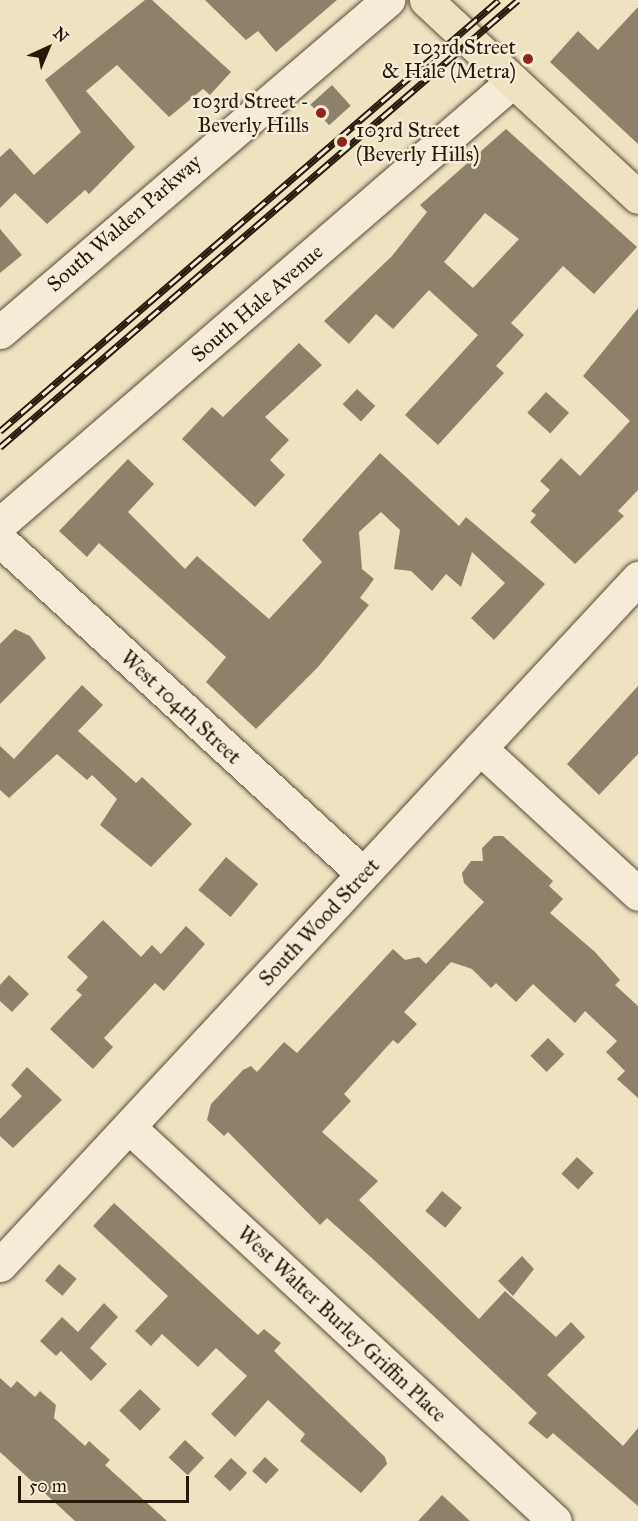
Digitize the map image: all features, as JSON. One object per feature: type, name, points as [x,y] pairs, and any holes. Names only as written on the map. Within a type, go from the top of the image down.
[{"type":"main road","points":[[426,0],[638,197]]},
{"type":"street","name":"South Walden Parkway","points":[[0,332],[388,0]]},
{"type":"street","name":"South Hale Avenue","points":[[0,524],[513,81]]},
{"type":"street","name":"West 104th Street","points":[[0,540],[363,874]]},
{"type":"street","name":"South Wood Street","points":[[0,1265],[638,578]]},
{"type":"street","points":[[480,748],[638,894]]},
{"type":"street","name":"West Walter Burley Griffin Place","points":[[129,1127],[555,1521]]},
{"type":"building","points":[[145,0],[152,0],[231,72],[210,95],[203,89],[169,117],[117,65],[86,91],[135,147],[89,194],[85,190],[47,224],[15,193],[0,208],[0,157],[10,148],[34,175],[81,132],[45,80]]},
{"type":"building","points":[[205,0],[337,0],[276,52],[258,31],[246,40]]},
{"type":"building","points":[[638,7],[638,144],[550,62],[578,31],[598,50]]},
{"type":"building","points":[[332,85],[351,106],[329,125],[310,104]]},
{"type":"building","points":[[506,129],[637,247],[594,294],[563,266],[511,323],[524,335],[496,366],[504,373],[438,445],[405,415],[478,335],[429,290],[393,329],[376,314],[349,344],[324,321],[392,256],[427,212],[420,205]],"holes":[[[485,213],[519,239],[473,288],[444,262]]]},
{"type":"building","points":[[0,229],[22,255],[0,273]]},
{"type":"building","points":[[638,308],[638,490],[618,511],[624,516],[575,564],[530,522],[536,515],[531,511],[550,490],[540,481],[561,458],[580,476],[630,421],[583,376]]},
{"type":"building","points":[[299,343],[322,365],[265,417],[289,440],[270,460],[285,475],[255,507],[182,439],[212,407],[223,417]]},
{"type":"building","points":[[357,389],[375,406],[361,421],[343,404]]},
{"type":"building","points":[[546,392],[569,413],[550,434],[527,413]]},
{"type":"building","points":[[380,453],[459,526],[466,517],[545,584],[494,640],[471,618],[505,583],[472,552],[461,587],[446,574],[432,591],[411,571],[394,569],[400,530],[381,512],[359,532],[362,569],[374,579],[360,598],[369,605],[318,667],[256,729],[206,682],[226,657],[99,543],[87,557],[59,531],[128,459],[154,484],[128,512],[185,569],[197,556],[269,619],[322,562],[302,540]]},
{"type":"building","points":[[15,629],[30,636],[46,658],[0,704],[0,644]]},
{"type":"building","points":[[82,685],[103,705],[78,731],[136,783],[142,777],[192,824],[151,867],[100,825],[117,799],[92,775],[87,780],[57,754],[9,798],[0,790],[0,746],[14,759]]},
{"type":"building","points":[[638,686],[638,754],[599,795],[567,764]]},
{"type":"building","points":[[494,836],[503,836],[553,881],[549,886],[563,899],[550,913],[595,952],[620,980],[615,985],[638,1006],[638,1098],[617,1079],[625,1071],[606,1052],[617,1041],[585,1011],[575,1023],[533,984],[516,1002],[496,983],[491,988],[472,969],[451,962],[404,1012],[417,1024],[398,1044],[393,1040],[344,1094],[351,1101],[322,1132],[378,1181],[359,1200],[479,1319],[505,1291],[556,1337],[571,1322],[585,1337],[547,1375],[623,1446],[638,1428],[638,1506],[553,1433],[547,1439],[528,1423],[537,1413],[327,1218],[320,1225],[228,1132],[224,1136],[207,1120],[211,1104],[243,1070],[251,1066],[257,1072],[284,1042],[297,1053],[393,949],[405,960],[419,957],[426,964],[484,902],[464,883],[462,873],[471,861],[483,861],[482,848]]},
{"type":"building","points":[[226,857],[258,884],[231,917],[198,890]]},
{"type":"building","points":[[103,920],[141,957],[152,945],[161,954],[186,926],[205,944],[164,991],[155,983],[104,1038],[113,1047],[93,1069],[50,1029],[82,995],[76,990],[88,977],[67,957]]},
{"type":"building","points":[[9,975],[29,994],[12,1012],[0,1001],[0,985]]},
{"type":"building","points":[[548,1038],[564,1054],[547,1072],[530,1056]]},
{"type":"building","points":[[27,1067],[62,1100],[13,1148],[0,1136],[0,1119],[22,1096],[11,1085]]},
{"type":"building","points":[[577,1157],[594,1173],[578,1190],[561,1174]]},
{"type":"building","points":[[442,1191],[462,1208],[445,1228],[425,1211]]},
{"type":"building","points":[[114,1203],[258,1335],[264,1329],[281,1343],[274,1351],[385,1457],[387,1464],[361,1493],[300,1441],[305,1434],[268,1400],[235,1437],[211,1414],[247,1376],[216,1348],[198,1367],[162,1334],[151,1346],[135,1331],[168,1296],[93,1226]]},
{"type":"building","points":[[522,1256],[534,1269],[513,1296],[498,1281]]},
{"type":"building","points":[[59,1264],[77,1279],[62,1296],[45,1281]]},
{"type":"building","points":[[104,1303],[118,1317],[90,1348],[107,1364],[91,1381],[61,1351],[56,1356],[40,1341],[62,1317],[78,1332]]},
{"type":"building","points":[[0,1378],[11,1388],[17,1381],[35,1397],[40,1391],[56,1405],[54,1418],[85,1446],[89,1441],[110,1460],[105,1465],[167,1521],[75,1521],[0,1452]]},
{"type":"building","points":[[140,1389],[161,1409],[140,1431],[119,1411]]},
{"type":"building","points":[[185,1440],[204,1458],[188,1475],[169,1458]]},
{"type":"building","points":[[265,1457],[279,1470],[266,1484],[252,1471]]},
{"type":"building","points":[[231,1458],[247,1473],[230,1491],[214,1476]]},
{"type":"building","points":[[442,1495],[470,1521],[418,1521]]},
{"type":"railway","points":[[0,431],[499,0]]},
{"type":"railway","points":[[0,447],[518,0]]},
{"type":"place","name":"103rd Street & Hale (Metra)","points":[[528,59]]},
{"type":"place","name":"103rd Street - Beverly Hills","points":[[321,113]]},
{"type":"place","name":"103rd Street (Beverly Hills)","points":[[342,142]]}]
